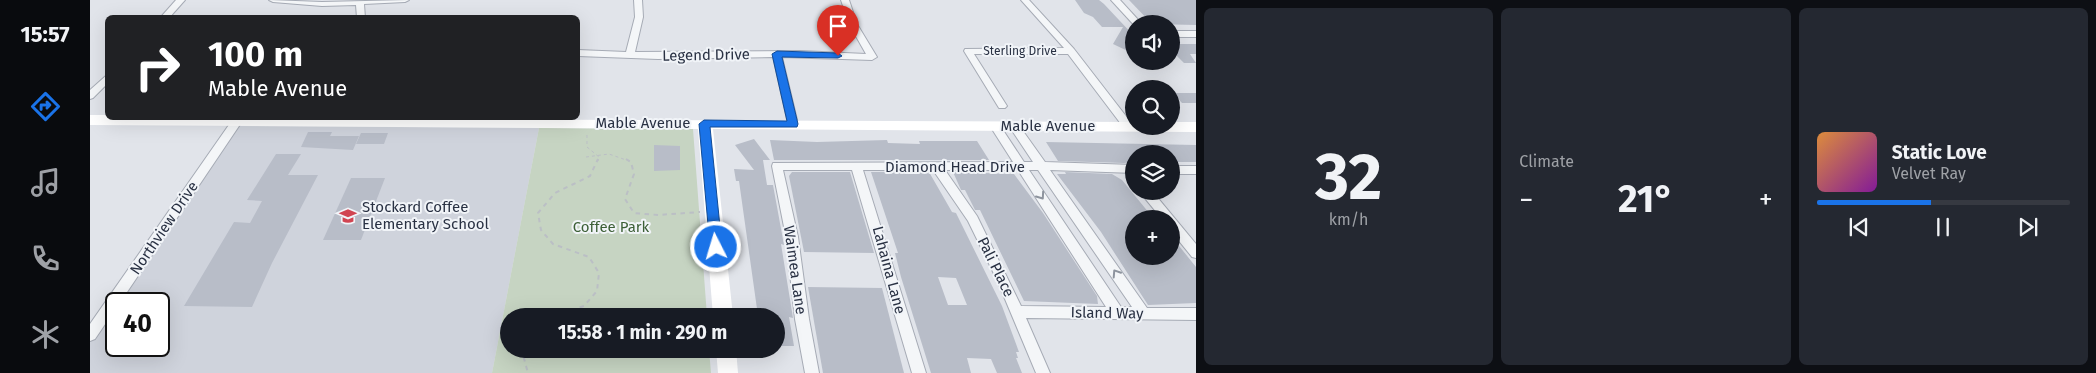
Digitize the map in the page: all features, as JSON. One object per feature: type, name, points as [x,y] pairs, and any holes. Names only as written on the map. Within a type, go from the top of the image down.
[{"type":"street","points":[[167,15],[181,0]]},
{"type":"street","points":[[273,0],[302,4],[405,0]]},
{"type":"street","points":[[630,55],[639,17],[638,0]]},
{"type":"street","name":"Legend Drive","points":[[580,53],[630,55],[777,54],[872,57],[854,24],[846,0]]},
{"type":"street","points":[[1025,0],[1071,50],[1125,122]]},
{"type":"street","points":[[1115,0],[1129,15]]},
{"type":"street","points":[[360,2],[360,15]]},
{"type":"street","points":[[1180,34],[1196,34]]},
{"type":"street","name":"Sterling Drive","points":[[1002,106],[968,51],[1071,50]]},
{"type":"street","points":[[777,54],[793,124]]},
{"type":"street","points":[[90,96],[105,80]]},
{"type":"street","name":"Mable Avenue","points":[[90,120],[1125,126]]},
{"type":"street","name":"Northview Drive","points":[[90,335],[237,120]]},
{"type":"street","points":[[704,124],[722,308]]},
{"type":"street","points":[[995,126],[1117,313]]},
{"type":"street","points":[[1014,126],[1092,236],[1143,313]]},
{"type":"street","name":"Mable Avenue","points":[[1180,127],[1196,127]]},
{"type":"street","name":"Diamond Head Drive","points":[[777,166],[1041,166],[1125,172]]},
{"type":"street","name":"Waimea Lane","points":[[777,166],[792,238],[802,319],[812,373]]},
{"type":"street","name":"Lahaina Lane","points":[[857,166],[877,225],[895,296],[919,373]]},
{"type":"street","name":"Pali Place","points":[[937,167],[973,219],[1018,312],[1043,373]]},
{"type":"street","points":[[1180,170],[1196,170]]},
{"type":"street","points":[[1153,200],[1161,210]]},
{"type":"street","points":[[1180,233],[1196,253]]},
{"type":"street","name":"Island Way","points":[[1018,312],[1196,314]]},
{"type":"street","points":[[727,358],[728,373]]},
{"type":"path","points":[[578,308],[584,306],[597,291],[599,273],[590,257],[553,244],[541,230],[538,213],[548,198],[564,187],[585,181],[595,172],[600,157],[588,147],[586,140],[589,123]]},
{"type":"path","points":[[586,157],[595,154],[619,155],[631,162],[634,174],[625,199],[634,213],[649,217],[680,212],[713,212]]},
{"type":"path","points":[[524,358],[528,373]]},
{"type":"shaded area","name":"Stockard Coffee Elementary School","points":[[235,126],[539,128],[504,308],[500,308],[500,331],[492,373],[90,373],[90,338],[105,316],[105,357],[170,357],[170,292],[121,292]]},
{"type":"green space","name":"Coffee Park","points":[[539,128],[693,129],[706,308],[504,308]]},
{"type":"green space","name":"Coffee Park","points":[[500,331],[500,358],[710,358],[711,373],[492,373]]},
{"type":"building","points":[[1075,0],[1099,0],[1104,4],[1125,26],[1125,50],[1113,44],[1123,27],[1102,27],[1093,17],[1084,13]]},
{"type":"building","points":[[1129,0],[1196,0],[1196,25],[1180,25],[1180,15],[1143,15]]},
{"type":"building","points":[[1180,44],[1196,44],[1196,54],[1190,54],[1196,63],[1184,63],[1180,59]]},
{"type":"building","points":[[1180,93],[1196,93],[1196,103],[1182,103],[1180,101]]},
{"type":"building","points":[[308,132],[332,132],[330,136],[359,136],[353,150],[301,147]]},
{"type":"building","points":[[361,133],[388,133],[384,144],[356,144]]},
{"type":"building","points":[[754,139],[770,160],[763,160],[767,185],[773,185],[784,245],[781,244],[793,318],[789,317],[794,346],[785,346],[785,308],[757,308],[739,181],[736,181],[734,169],[754,170],[735,145]]},
{"type":"building","points":[[770,140],[817,142],[887,140],[888,143],[920,144],[919,141],[977,141],[989,160],[774,160]]},
{"type":"building","points":[[1046,142],[1196,145],[1196,162],[1180,162],[1180,145],[1125,145],[1125,163],[1058,161]]},
{"type":"building","points":[[654,145],[680,146],[680,170],[654,171]]},
{"type":"building","points":[[276,154],[301,154],[288,175],[318,175],[272,263],[252,307],[184,306],[234,222],[250,223],[262,201],[247,200]]},
{"type":"building","points":[[792,172],[850,172],[874,253],[804,252],[789,176]]},
{"type":"building","points":[[871,172],[929,172],[952,212],[956,213],[1002,306],[1019,352],[1016,352],[1018,358],[1016,358],[1022,373],[997,373],[991,359],[967,358],[971,373],[931,373],[901,277],[895,253],[898,253]],"holes":[[[938,277],[956,278],[967,305],[948,305]]]},
{"type":"building","points":[[953,172],[1014,174],[1043,213],[1097,296],[1098,304],[1024,301],[980,210],[975,210],[965,190],[961,190]]},
{"type":"building","points":[[1065,172],[1112,174],[1122,180],[1125,184],[1125,200],[1138,200],[1147,210],[1125,210],[1125,265],[1180,265],[1180,247],[1196,267],[1196,303],[1148,305],[1101,232],[1057,174],[1066,174]]},
{"type":"building","points":[[351,178],[385,178],[361,240],[323,240]]},
{"type":"building","points":[[808,287],[882,288],[904,373],[823,373]]},
{"type":"place","name":"Stockard Coffee Elementary School","points":[[348,216]]},
{"type":"route","points":[[716,247],[704,124],[793,124],[777,54],[838,56]]}]
